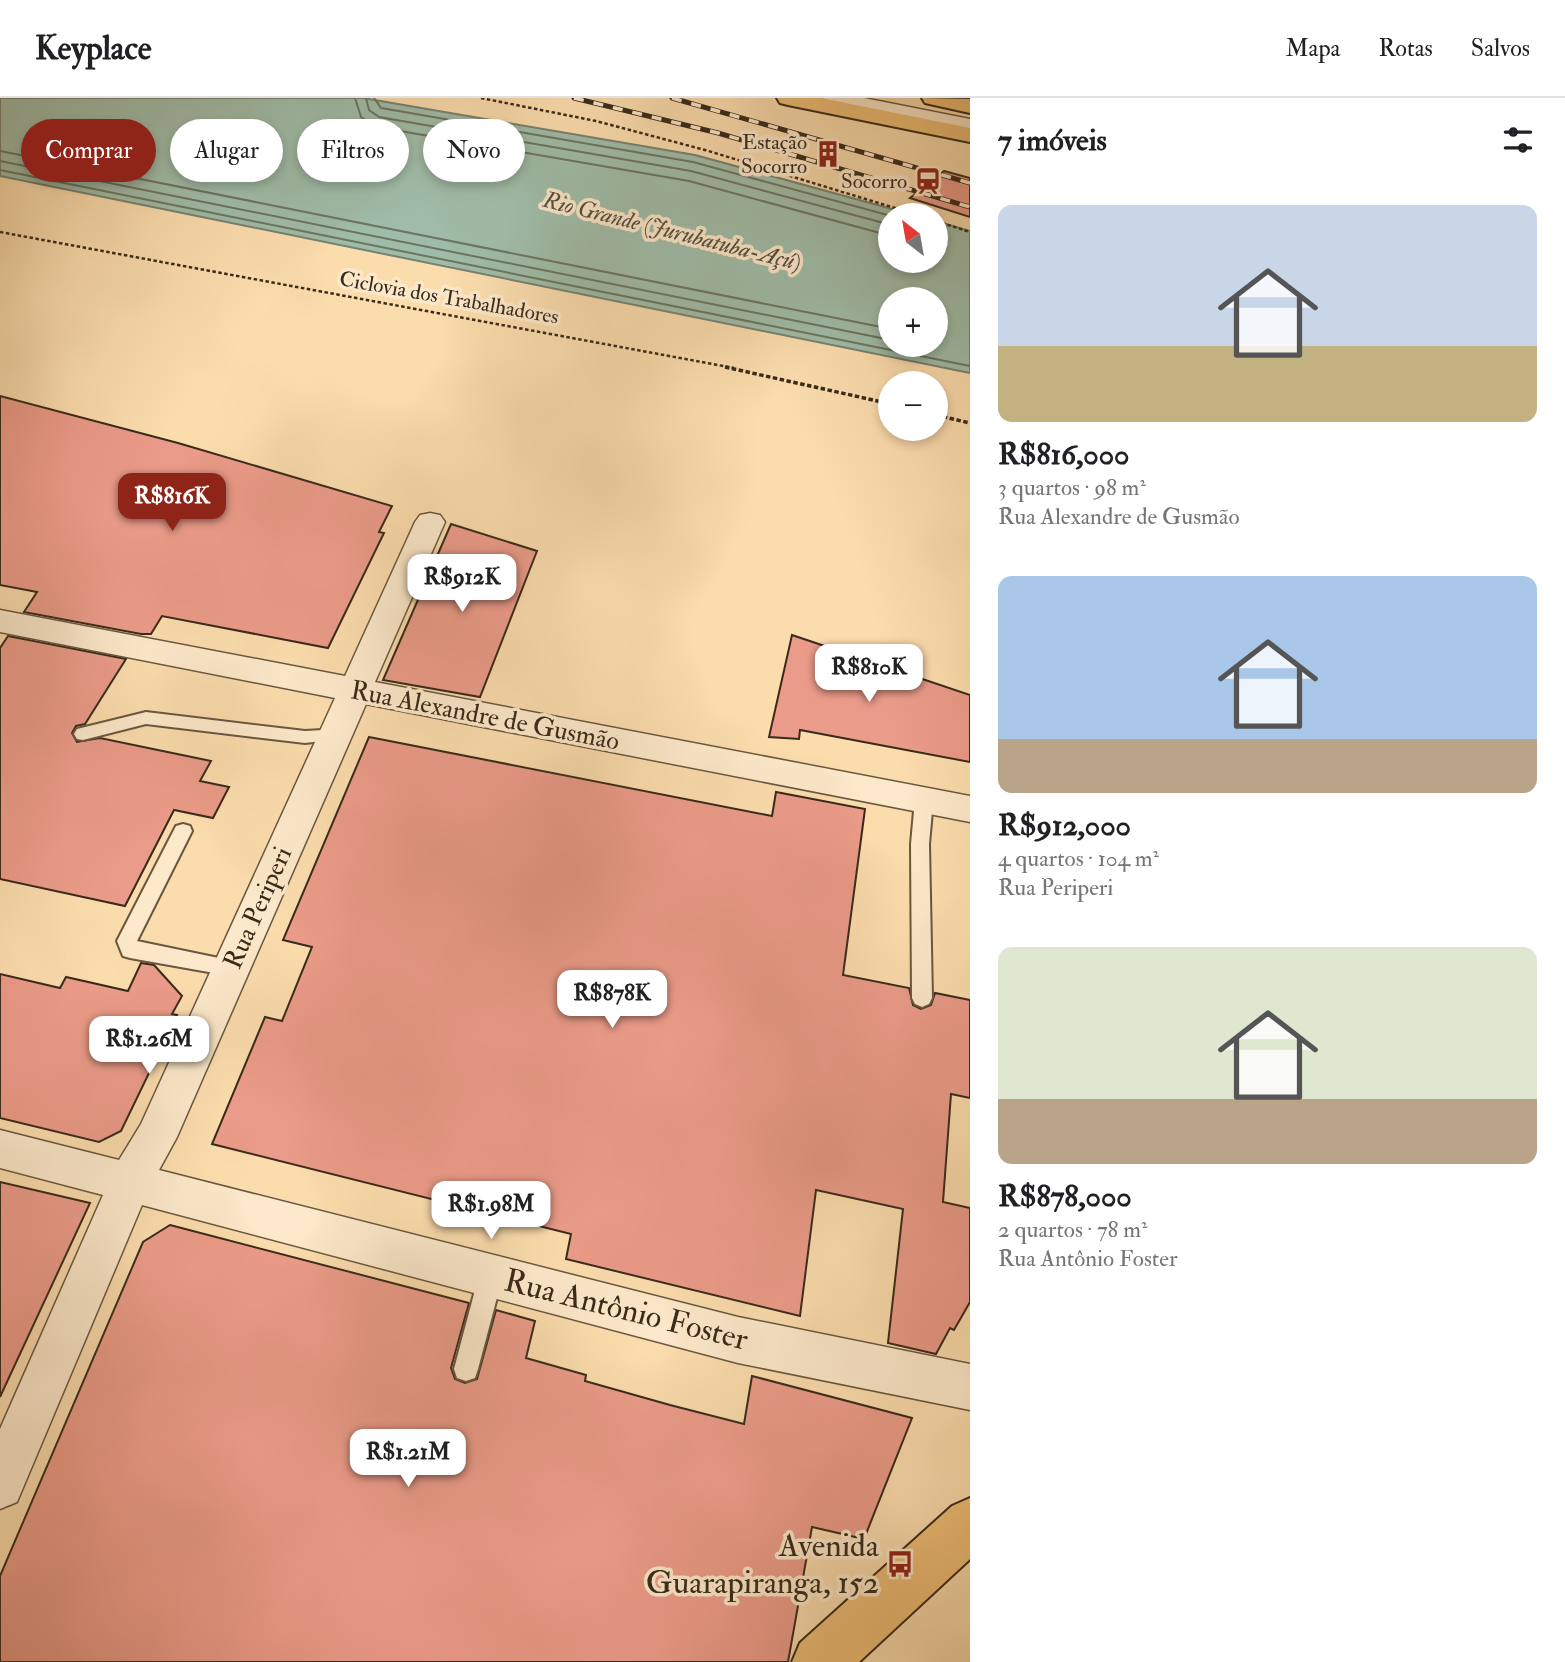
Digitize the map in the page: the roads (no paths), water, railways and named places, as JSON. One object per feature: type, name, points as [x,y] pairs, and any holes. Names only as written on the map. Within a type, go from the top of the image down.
[{"type":"main road","points":[[788,98],[970,135]]},
{"type":"main road","points":[[933,98],[970,106]]},
{"type":"main road","points":[[819,1662],[970,1524]]},
{"type":"street","points":[[833,98],[970,126]]},
{"type":"street","name":"Rua Periperi","points":[[0,1485],[106,1244],[130,1181],[156,1138],[430,522]]},
{"type":"street","name":"Rua Alexandre de Gusmão","points":[[0,621],[970,809]]},
{"type":"street","name":"Rua Antônio Foster","points":[[0,1149],[738,1340],[970,1387]]},
{"type":"lane","points":[[83,734],[146,718],[305,737],[335,734]]},
{"type":"lane","points":[[922,998],[920,844],[924,800]]},
{"type":"lane","points":[[183,831],[134,924],[127,940],[130,950],[231,968]]},
{"type":"lane","points":[[466,1369],[491,1275]]},
{"type":"water","name":"Rio Grande (Jurubatuba-Açú)","points":[[0,98],[363,98],[485,119],[423,119],[423,182],[525,182],[525,126],[695,155],[878,205],[878,273],[948,273],[948,225],[970,231],[970,373],[891,357],[948,357],[948,287],[878,287],[878,354],[30,182],[156,182],[156,119],[21,119],[21,180],[0,176]]},
{"type":"railway","points":[[574,98],[718,133],[970,207]]},
{"type":"railway","points":[[672,98],[970,183]]},
{"type":"place","name":"Estação Socorro","points":[[828,154]]},
{"type":"place","name":"Socorro","points":[[928,181]]},
{"type":"place","name":"Avenida Guarapiranga, 152","points":[[900,1564]]}]
